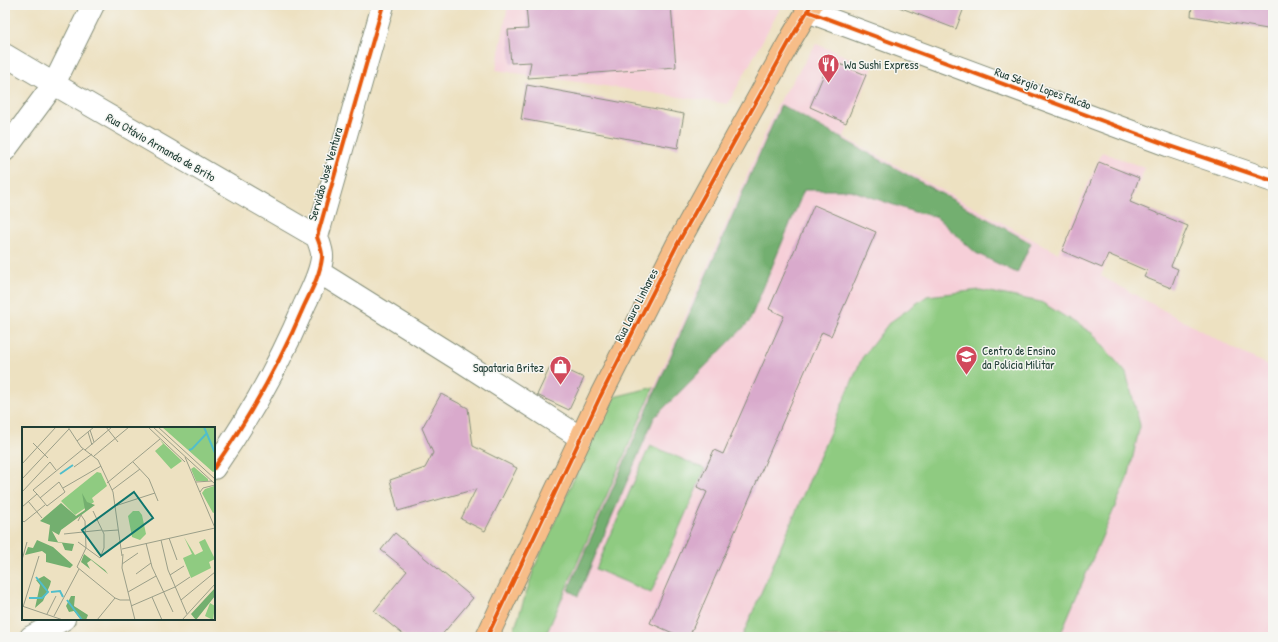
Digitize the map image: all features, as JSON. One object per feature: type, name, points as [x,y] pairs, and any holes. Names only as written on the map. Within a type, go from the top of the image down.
[{"type":"main road","name":"Rua Lauro Linhares","points":[[491,632],[581,438],[678,243],[809,8]]},
{"type":"street","points":[[5,150],[54,84],[93,5]]},
{"type":"street","name":"Servidão José Ventura","points":[[215,467],[236,437],[263,389],[294,330],[319,272],[323,256],[317,237],[383,5]]},
{"type":"street","name":"Rua Sérgio Lopes Falcão","points":[[809,8],[1170,146],[1273,181]]},
{"type":"street","name":"Rua Otávio Armando de Brito","points":[[5,55],[317,237]]},
{"type":"street","points":[[319,272],[462,361],[581,438]]},
{"type":"street","points":[[31,637],[62,620]]},
{"type":"shaded area","points":[[508,5],[782,5],[728,104],[496,70]]},
{"type":"shaded area","name":"Centro de Ensino da Polícia Militar","points":[[816,44],[873,67],[844,137],[1058,253],[1102,152],[1145,168],[1101,276],[1242,353],[1273,367],[1273,637],[545,637],[779,102]]},
{"type":"green space","points":[[781,105],[1031,243],[1017,273],[976,253],[935,216],[914,212],[851,190],[804,190],[749,322],[654,418],[578,596],[568,590]]},
{"type":"green space","points":[[980,290],[1041,302],[1092,333],[1126,373],[1140,425],[1129,474],[1059,637],[742,637],[862,358],[889,323],[927,296]]},
{"type":"green space","points":[[654,387],[545,637],[512,637],[535,566],[610,398]]},
{"type":"green space","points":[[650,445],[705,469],[651,593],[596,569]]},
{"type":"building","points":[[526,5],[671,5],[676,67],[528,78],[531,62],[511,63],[508,30],[528,29]]},
{"type":"building","points":[[899,5],[965,5],[956,29],[899,7]]},
{"type":"building","points":[[1192,5],[1273,5],[1273,30],[1191,16]]},
{"type":"building","points":[[830,60],[866,75],[846,123],[810,107]]},
{"type":"building","points":[[527,85],[684,114],[678,148],[521,119]]},
{"type":"building","points":[[1099,162],[1139,178],[1130,202],[1188,226],[1171,266],[1178,269],[1171,288],[1144,277],[1147,271],[1108,254],[1102,268],[1062,251]]},
{"type":"building","points":[[814,205],[876,232],[831,336],[822,332],[689,637],[682,637],[650,623],[707,492],[697,487],[714,450],[723,454],[784,316],[769,309]]},
{"type":"building","name":"Sapataria Britez","points":[[552,363],[584,378],[569,410],[537,395]]},
{"type":"building","points":[[441,394],[468,408],[473,446],[517,468],[485,531],[461,519],[476,489],[398,511],[390,480],[425,468],[433,453],[422,428]]},
{"type":"building","points":[[395,533],[473,598],[440,637],[406,637],[374,611],[407,571],[381,550]]},
{"type":"cycle path","points":[[215,466],[252,410],[263,390],[285,348],[317,277],[322,256],[317,237],[383,5]]},
{"type":"cycle path","points":[[487,637],[600,397],[678,243],[811,5]]},
{"type":"cycle path","points":[[807,11],[1170,146],[1273,181]]},
{"type":"place","name":"Wa Sushi Express","points":[[828,84]]},
{"type":"place","name":"Centro de Ensino da Polícia Militar","points":[[966,376]]},
{"type":"place","name":"Sapataria Britez","points":[[560,386]]}]
